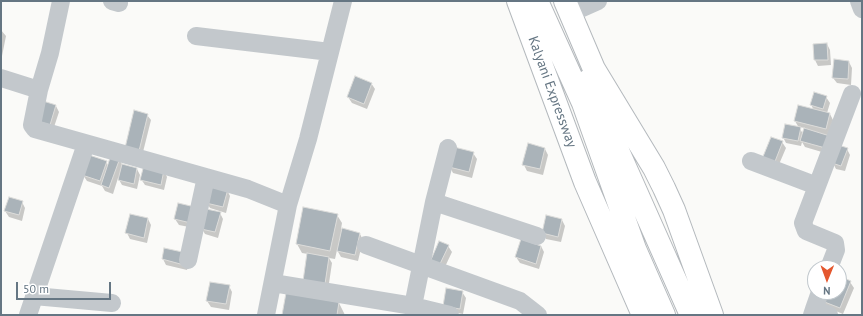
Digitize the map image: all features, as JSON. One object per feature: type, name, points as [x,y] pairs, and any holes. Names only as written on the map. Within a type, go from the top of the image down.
[{"type":"highway","name":"Kalyani Expressway","points":[[518,1],[586,182],[643,315]]},
{"type":"highway","points":[[537,1],[583,103],[635,249],[664,315]]},
{"type":"highway","points":[[552,1],[691,315]]},
{"type":"highway","points":[[568,7],[594,69],[654,168],[674,210],[712,315]]},
{"type":"street","points":[[61,1],[50,53],[39,90],[32,125],[34,129],[248,189],[288,205]]},
{"type":"street","points":[[266,315],[288,205],[343,1]]},
{"type":"street","points":[[568,7],[598,1]]},
{"type":"street","points":[[859,1],[862,9]]},
{"type":"street","points":[[196,36],[330,52]]},
{"type":"street","points":[[1,78],[39,90]]},
{"type":"street","points":[[832,260],[836,250],[835,243],[806,231],[803,226],[816,186],[852,94]]},
{"type":"street","points":[[28,315],[86,144]]},
{"type":"street","points":[[413,306],[420,265],[448,148]]},
{"type":"street","points":[[751,161],[816,186]]},
{"type":"street","points":[[188,260],[206,177]]},
{"type":"street","points":[[434,202],[537,236]]},
{"type":"street","points":[[366,245],[520,301],[538,315]]},
{"type":"street","points":[[273,283],[413,306],[450,315]]},
{"type":"street","points":[[34,296],[112,303]]},
{"type":"street","points":[[818,313],[819,300]]},
{"type":"building","points":[[827,43],[828,60],[814,60],[813,44]]},
{"type":"building","points":[[834,59],[849,61],[848,79],[832,78]]},
{"type":"building","points":[[355,76],[372,83],[364,104],[347,97]]},
{"type":"building","points":[[814,92],[827,96],[823,109],[810,105]]},
{"type":"building","points":[[43,101],[56,105],[50,125],[37,121]]},
{"type":"building","points":[[798,105],[830,113],[826,129],[794,121]]},
{"type":"building","points":[[134,110],[148,114],[139,151],[125,148]]},
{"type":"building","points":[[785,124],[801,127],[798,141],[782,138]]},
{"type":"building","points":[[804,128],[833,137],[829,149],[800,141]]},
{"type":"building","points":[[771,137],[783,141],[774,164],[762,159]]},
{"type":"building","points":[[528,143],[545,148],[540,169],[522,165]]},
{"type":"building","points":[[838,145],[848,148],[841,166],[832,163]]},
{"type":"building","points":[[454,147],[474,152],[469,172],[449,167]]},
{"type":"building","points":[[89,155],[107,161],[100,181],[82,175]]},
{"type":"building","points":[[111,155],[120,158],[109,188],[101,185]]},
{"type":"building","points":[[122,164],[137,168],[134,184],[118,180]]},
{"type":"building","points":[[144,165],[164,170],[161,185],[140,180]]},
{"type":"building","points":[[210,185],[228,189],[223,207],[206,203]]},
{"type":"building","points":[[9,197],[23,201],[19,215],[4,211]]},
{"type":"building","points":[[178,203],[195,207],[191,223],[174,219]]},
{"type":"building","points":[[303,207],[338,214],[330,251],[296,244]]},
{"type":"building","points":[[206,209],[221,212],[215,232],[201,229]]},
{"type":"building","points":[[130,214],[148,218],[144,238],[125,233]]},
{"type":"building","points":[[546,215],[562,219],[558,237],[542,233]]},
{"type":"building","points":[[342,228],[360,233],[355,255],[337,251]]},
{"type":"building","points":[[521,239],[541,246],[536,264],[515,257]]},
{"type":"building","points":[[439,241],[449,245],[439,266],[430,262]]},
{"type":"building","points":[[164,248],[187,253],[184,265],[162,259]]},
{"type":"building","points":[[307,253],[329,257],[325,284],[303,281]]},
{"type":"building","points":[[847,279],[851,281],[847,291]]},
{"type":"building","points":[[210,282],[230,285],[226,304],[206,301]]},
{"type":"building","points":[[446,288],[463,291],[460,309],[443,306]]},
{"type":"building","points":[[286,293],[339,302],[337,315],[282,315]]},
{"type":"building","points":[[822,300],[843,300],[840,308]]}]
